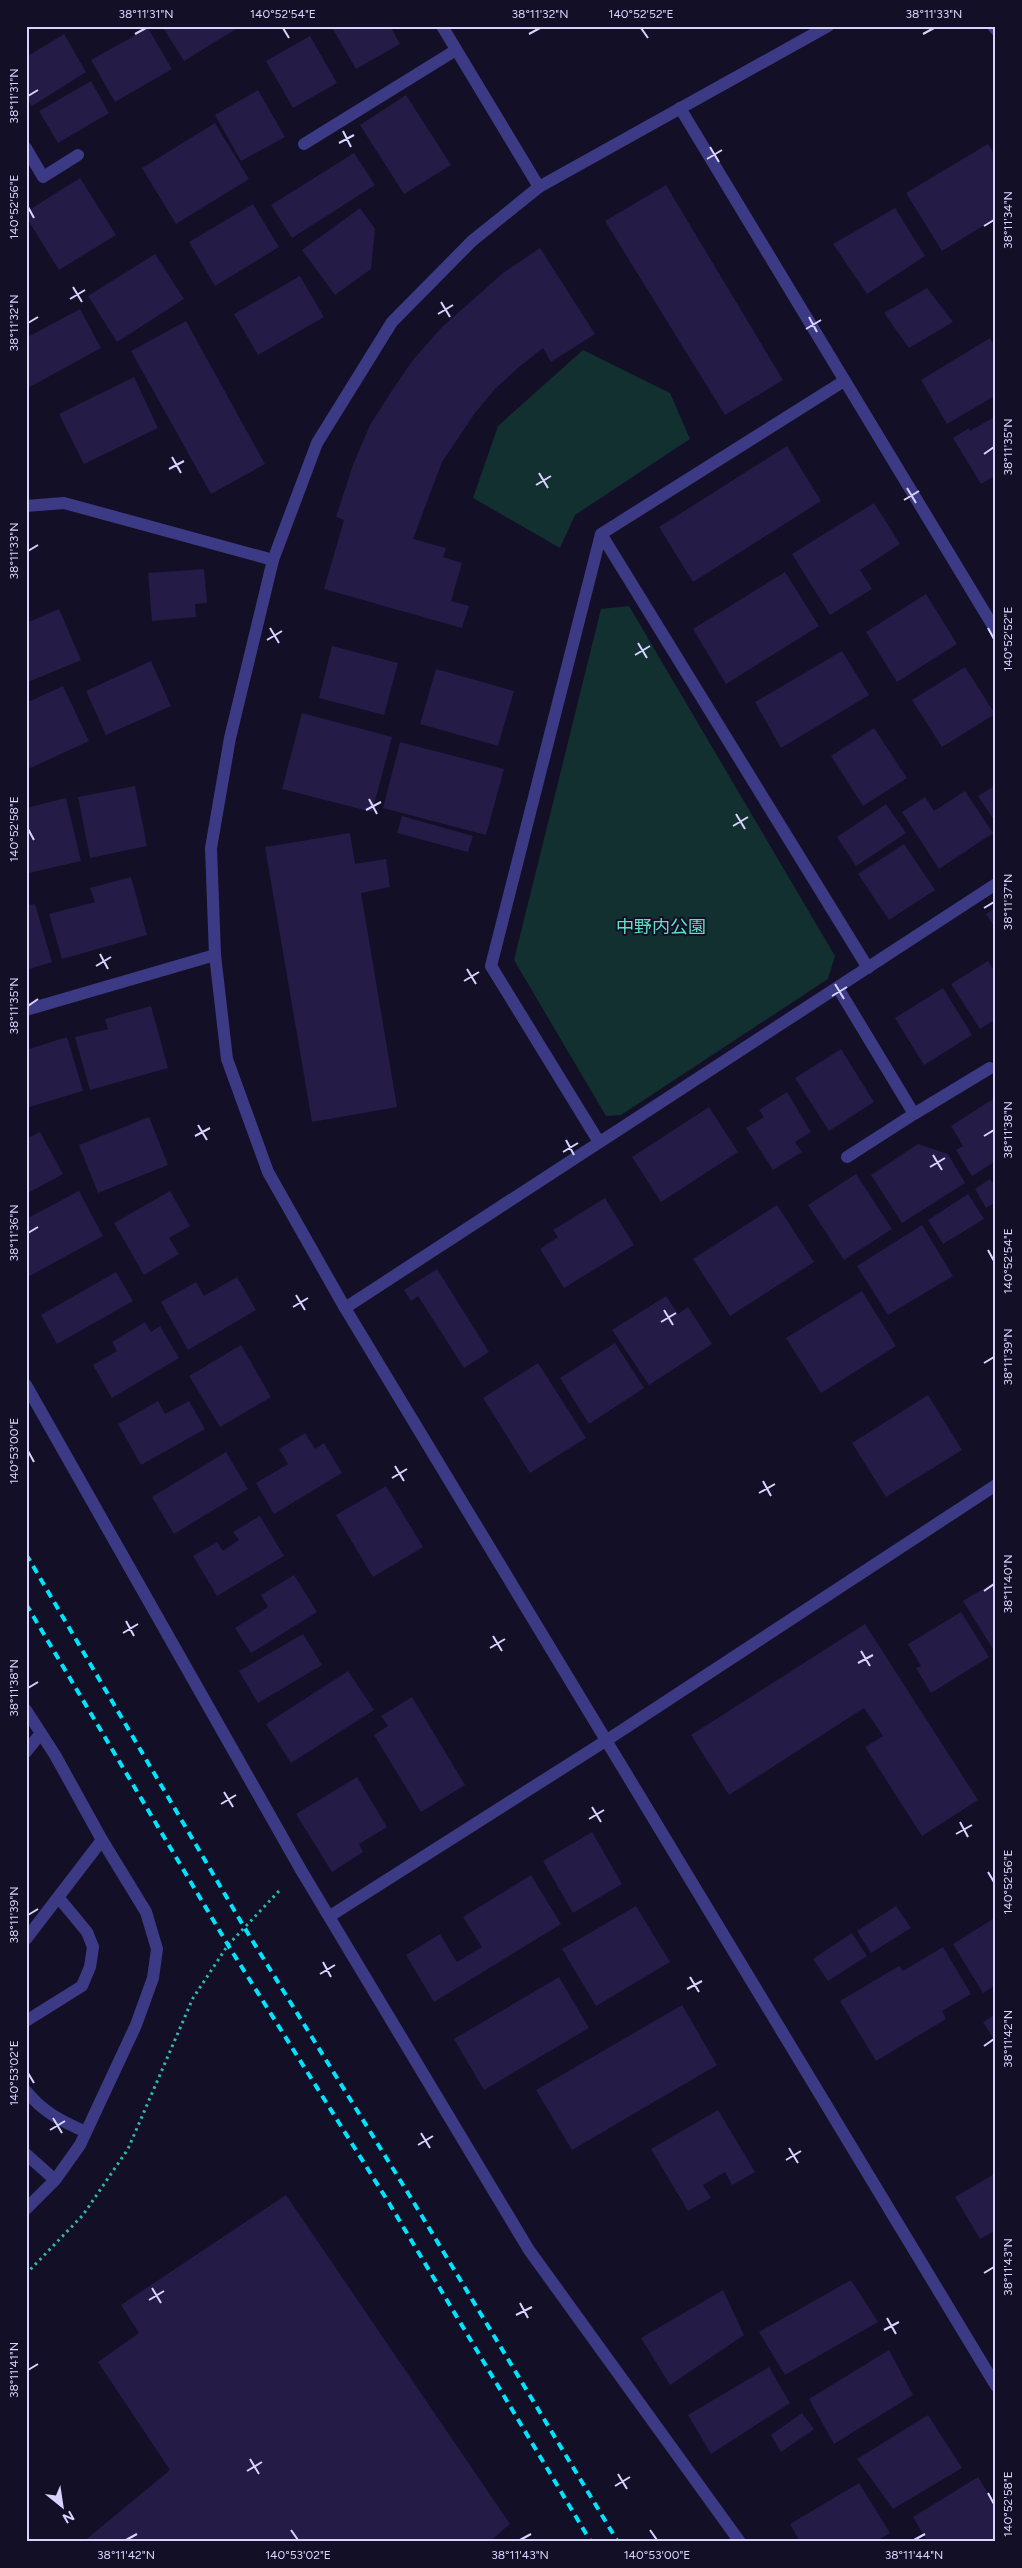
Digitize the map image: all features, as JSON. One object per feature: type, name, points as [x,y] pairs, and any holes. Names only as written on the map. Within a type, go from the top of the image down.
[{"type":"street","points":[[442,26],[539,187]]},
{"type":"street","points":[[828,26],[539,187],[472,241],[392,322],[317,443],[273,560],[230,738],[211,848],[214,955],[226,1059],[265,1163],[345,1308],[996,2386]]},
{"type":"street","points":[[993,26],[996,30]]},
{"type":"street","points":[[304,144],[456,50]]},
{"type":"street","points":[[680,108],[996,631]]},
{"type":"street","points":[[26,148],[43,176],[78,155]]},
{"type":"street","points":[[599,1142],[491,966],[601,534],[844,381]]},
{"type":"street","points":[[26,506],[64,504],[273,560]]},
{"type":"street","points":[[601,534],[868,968]]},
{"type":"street","points":[[345,1308],[996,884]]},
{"type":"street","points":[[26,1010],[214,955]]},
{"type":"street","points":[[838,988],[914,1114]]},
{"type":"street","points":[[846,1157],[990,1068]]},
{"type":"street","points":[[26,1385],[301,1870],[529,2250],[740,2542]]},
{"type":"street","points":[[330,1916],[607,1740],[996,1485]]},
{"type":"street","points":[[26,1710],[41,1732],[102,1840],[146,1912],[158,1949],[153,1978],[136,2025],[80,2145],[55,2180],[26,2209]]},
{"type":"street","points":[[26,1752],[41,1732]]},
{"type":"street","points":[[26,1939],[102,1840]]},
{"type":"street","points":[[26,2020],[82,1986],[90,1966],[93,1948],[87,1932],[58,1897]]},
{"type":"street","points":[[26,2091],[38,2105],[56,2119],[86,2132]]},
{"type":"street","points":[[26,2154],[55,2180]]},
{"type":"path","points":[[26,2274],[83,2215],[128,2149],[193,1998],[228,1945],[301,1870]]},
{"type":"green space","points":[[583,350],[670,393],[690,439],[575,515],[560,548],[473,498],[498,426]]},
{"type":"green space","name":"中野内公園","points":[[629,606],[835,956],[828,979],[621,1115],[606,1116],[514,960],[601,609]]},
{"type":"building","points":[[162,26],[241,26],[184,61]]},
{"type":"building","points":[[331,26],[390,26],[400,44],[356,69]]},
{"type":"building","points":[[148,28],[172,69],[115,102],[91,60]]},
{"type":"building","points":[[64,34],[86,72],[32,106],[26,97],[26,57]]},
{"type":"building","points":[[310,36],[337,83],[293,108],[266,61]]},
{"type":"building","points":[[91,81],[109,113],[58,143],[39,111]]},
{"type":"building","points":[[258,90],[285,137],[241,161],[215,115]]},
{"type":"building","points":[[406,95],[451,165],[404,194],[360,125]]},
{"type":"building","points":[[215,123],[249,179],[176,224],[142,168]]},
{"type":"building","points":[[988,144],[996,157],[996,218],[942,251],[906,193]]},
{"type":"building","points":[[354,153],[375,185],[292,238],[271,205]]},
{"type":"building","points":[[80,178],[116,235],[59,270],[26,217],[26,212]]},
{"type":"building","points":[[666,185],[783,380],[725,415],[605,221]]},
{"type":"building","points":[[253,204],[279,247],[215,286],[189,242]]},
{"type":"building","points":[[360,208],[375,229],[371,269],[335,295],[302,250]]},
{"type":"building","points":[[895,208],[925,256],[867,294],[833,244]]},
{"type":"building","points":[[540,248],[595,334],[551,362],[543,348],[519,367],[495,389],[475,413],[442,462],[413,539],[446,548],[443,557],[462,563],[451,601],[469,606],[462,628],[324,589],[344,520],[336,517],[353,465],[370,425],[412,361],[442,327],[503,273]]},
{"type":"building","points":[[155,254],[184,299],[117,342],[88,296]]},
{"type":"building","points":[[300,276],[324,317],[258,355],[234,314]]},
{"type":"building","points":[[927,288],[953,322],[909,348],[884,313]]},
{"type":"building","points":[[80,309],[101,348],[26,389],[26,338]]},
{"type":"building","points":[[186,321],[265,464],[211,494],[131,351]]},
{"type":"building","points":[[990,338],[996,350],[996,395],[947,424],[921,380]]},
{"type":"building","points":[[134,377],[158,428],[84,464],[59,414]]},
{"type":"building","points":[[996,416],[996,475],[981,484],[953,438],[969,428],[970,431]]},
{"type":"building","points":[[787,446],[821,501],[693,582],[659,527]]},
{"type":"building","points":[[874,503],[900,544],[860,570],[872,589],[830,615],[792,554]]},
{"type":"building","points":[[204,569],[207,603],[195,604],[196,617],[152,621],[148,573]]},
{"type":"building","points":[[785,572],[819,626],[726,684],[693,629]]},
{"type":"building","points":[[926,594],[957,644],[897,682],[866,632]]},
{"type":"building","points":[[59,609],[81,660],[26,683],[26,623]]},
{"type":"building","points":[[332,646],[398,663],[384,715],[319,698]]},
{"type":"building","points":[[842,651],[869,695],[781,748],[755,702]]},
{"type":"building","points":[[151,661],[171,706],[106,735],[86,691]]},
{"type":"building","points":[[965,667],[995,714],[942,747],[912,700]]},
{"type":"building","points":[[436,669],[514,691],[498,746],[420,724]]},
{"type":"building","points":[[63,686],[89,741],[26,770],[26,703]]},
{"type":"building","points":[[302,713],[392,737],[372,812],[282,789]]},
{"type":"building","points":[[874,728],[907,778],[863,806],[831,756]]},
{"type":"building","points":[[400,742],[504,769],[486,835],[383,808]]},
{"type":"building","points":[[996,785],[996,823],[978,796]]},
{"type":"building","points":[[135,786],[147,846],[90,858],[78,797]]},
{"type":"building","points":[[965,791],[993,833],[939,869],[902,812],[925,797],[934,811]]},
{"type":"building","points":[[66,798],[81,861],[29,873],[26,860],[26,808]]},
{"type":"building","points":[[886,804],[906,833],[856,866],[837,837]]},
{"type":"building","points":[[402,816],[473,836],[468,852],[397,833]]},
{"type":"building","points":[[350,833],[355,864],[386,859],[390,887],[361,893],[397,1107],[312,1122],[265,847]]},
{"type":"building","points":[[904,844],[935,890],[889,920],[858,874]]},
{"type":"building","points":[[131,877],[147,935],[62,959],[49,914],[95,902],[90,888]]},
{"type":"building","points":[[35,904],[52,962],[26,970],[26,906]]},
{"type":"building","points":[[996,908],[996,929],[986,914]]},
{"type":"building","points":[[988,961],[996,974],[996,1019],[980,1029],[951,984]]},
{"type":"building","points":[[943,988],[972,1035],[924,1065],[895,1018]]},
{"type":"building","points":[[151,1006],[168,1068],[90,1090],[75,1037],[108,1029],[105,1019]]},
{"type":"building","points":[[67,1037],[83,1091],[26,1108],[26,1050]]},
{"type":"building","points":[[841,1049],[874,1102],[829,1131],[795,1078]]},
{"type":"building","points":[[787,1092],[811,1132],[795,1142],[802,1152],[773,1170],[746,1128],[764,1117],[759,1110]]},
{"type":"building","points":[[996,1097],[996,1161],[972,1176],[956,1150],[963,1146],[951,1126]]},
{"type":"building","points":[[709,1107],[738,1152],[661,1202],[632,1157]]},
{"type":"building","points":[[149,1117],[168,1165],[98,1193],[79,1145]]},
{"type":"building","points":[[40,1132],[63,1174],[26,1194],[26,1139]]},
{"type":"building","points":[[918,1144],[948,1154],[965,1183],[902,1223],[871,1175]]},
{"type":"building","points":[[856,1174],[892,1229],[844,1260],[808,1205]]},
{"type":"building","points":[[990,1179],[996,1188],[996,1202],[986,1208],[975,1189]]},
{"type":"building","points":[[79,1191],[103,1236],[26,1278],[26,1219]]},
{"type":"building","points":[[170,1191],[190,1226],[169,1238],[179,1254],[144,1275],[114,1223]]},
{"type":"building","points":[[968,1194],[984,1219],[943,1244],[928,1220]]},
{"type":"building","points":[[605,1198],[634,1245],[564,1288],[540,1249],[558,1237],[553,1230]]},
{"type":"building","points":[[777,1205],[814,1262],[730,1316],[693,1259]]},
{"type":"building","points":[[922,1225],[953,1276],[888,1315],[857,1266]]},
{"type":"building","points":[[437,1269],[489,1352],[464,1368],[418,1296],[411,1301],[404,1290]]},
{"type":"building","points":[[116,1272],[133,1301],[57,1344],[41,1315]]},
{"type":"building","points":[[237,1277],[256,1310],[188,1350],[161,1302],[196,1282],[204,1296]]},
{"type":"building","points":[[862,1291],[896,1346],[821,1393],[786,1338]]},
{"type":"building","points":[[666,1296],[678,1314],[688,1307],[712,1344],[649,1385],[612,1330]]},
{"type":"building","points":[[145,1322],[151,1332],[160,1326],[179,1358],[112,1398],[93,1365],[117,1351],[112,1342]]},
{"type":"building","points":[[615,1343],[644,1388],[589,1424],[560,1378]]},
{"type":"building","points":[[241,1345],[271,1397],[220,1427],[189,1376]]},
{"type":"building","points":[[538,1363],[586,1438],[530,1473],[483,1398]]},
{"type":"building","points":[[928,1395],[962,1450],[886,1497],[852,1443]]},
{"type":"building","points":[[158,1401],[165,1414],[189,1401],[205,1429],[141,1465],[118,1424]]},
{"type":"building","points":[[305,1433],[315,1449],[324,1443],[342,1473],[274,1514],[256,1483],[288,1464],[279,1449]]},
{"type":"building","points":[[226,1452],[248,1489],[174,1534],[152,1497]]},
{"type":"building","points":[[386,1486],[423,1547],[373,1577],[336,1515]]},
{"type":"building","points":[[260,1516],[284,1556],[217,1596],[193,1556],[217,1542],[223,1551],[239,1540],[233,1532]]},
{"type":"building","points":[[294,1575],[317,1612],[251,1653],[235,1628],[268,1607],[261,1595]]},
{"type":"building","points":[[996,1581],[996,1654],[963,1601]]},
{"type":"building","points":[[961,1612],[989,1657],[931,1693],[916,1668],[921,1666],[908,1644]]},
{"type":"building","points":[[865,1624],[978,1800],[922,1836],[865,1747],[883,1736],[864,1708],[729,1795],[691,1735]]},
{"type":"building","points":[[303,1634],[322,1665],[258,1703],[239,1671]]},
{"type":"building","points":[[348,1671],[374,1710],[291,1763],[266,1724]]},
{"type":"building","points":[[412,1697],[465,1785],[421,1812],[374,1735],[388,1726],[381,1716]]},
{"type":"building","points":[[357,1777],[387,1827],[359,1844],[363,1852],[332,1872],[296,1814]]},
{"type":"building","points":[[592,1832],[622,1884],[573,1913],[543,1861]]},
{"type":"building","points":[[531,1875],[561,1924],[434,2002],[406,1955],[440,1934],[457,1962],[482,1947],[463,1917]]},
{"type":"building","points":[[636,1906],[670,1962],[596,2006],[562,1949]]},
{"type":"building","points":[[896,1906],[911,1928],[871,1953],[857,1931]]},
{"type":"building","points":[[996,1917],[996,1985],[983,1993],[953,1944]]},
{"type":"building","points":[[852,1933],[867,1956],[828,1981],[813,1959]]},
{"type":"building","points":[[943,1947],[971,1994],[942,2011],[946,2019],[876,2061],[840,2001],[899,1966],[903,1971]]},
{"type":"building","points":[[559,1977],[589,2028],[484,2090],[454,2039]]},
{"type":"building","points":[[682,2005],[717,2065],[572,2150],[536,2090]]},
{"type":"building","points":[[996,2014],[996,2043],[983,2022]]},
{"type":"building","points":[[718,2110],[755,2172],[732,2185],[725,2172],[703,2185],[711,2198],[688,2211],[651,2149]]},
{"type":"building","points":[[996,2173],[996,2230],[980,2239],[955,2197]]},
{"type":"building","points":[[286,2195],[510,2524],[489,2542],[83,2542],[170,2470],[98,2362],[139,2333],[121,2305]]},
{"type":"building","points":[[851,2280],[878,2322],[785,2375],[759,2332]]},
{"type":"building","points":[[723,2290],[744,2335],[670,2385],[641,2338]]},
{"type":"building","points":[[889,2350],[913,2395],[834,2444],[809,2399]]},
{"type":"building","points":[[769,2367],[790,2403],[711,2454],[688,2415]]},
{"type":"building","points":[[802,2413],[814,2429],[781,2452],[771,2435]]},
{"type":"building","points":[[928,2415],[962,2468],[893,2509],[857,2459]]},
{"type":"building","points":[[978,2477],[996,2506],[996,2538],[989,2542],[928,2542],[913,2517]]},
{"type":"building","points":[[859,2483],[890,2533],[875,2542],[800,2542],[790,2524]]},
{"type":"railway","points":[[26,1554],[244,1927],[408,2193],[618,2542]]},
{"type":"railway","points":[[26,1604],[228,1945],[389,2203],[591,2542]]}]
